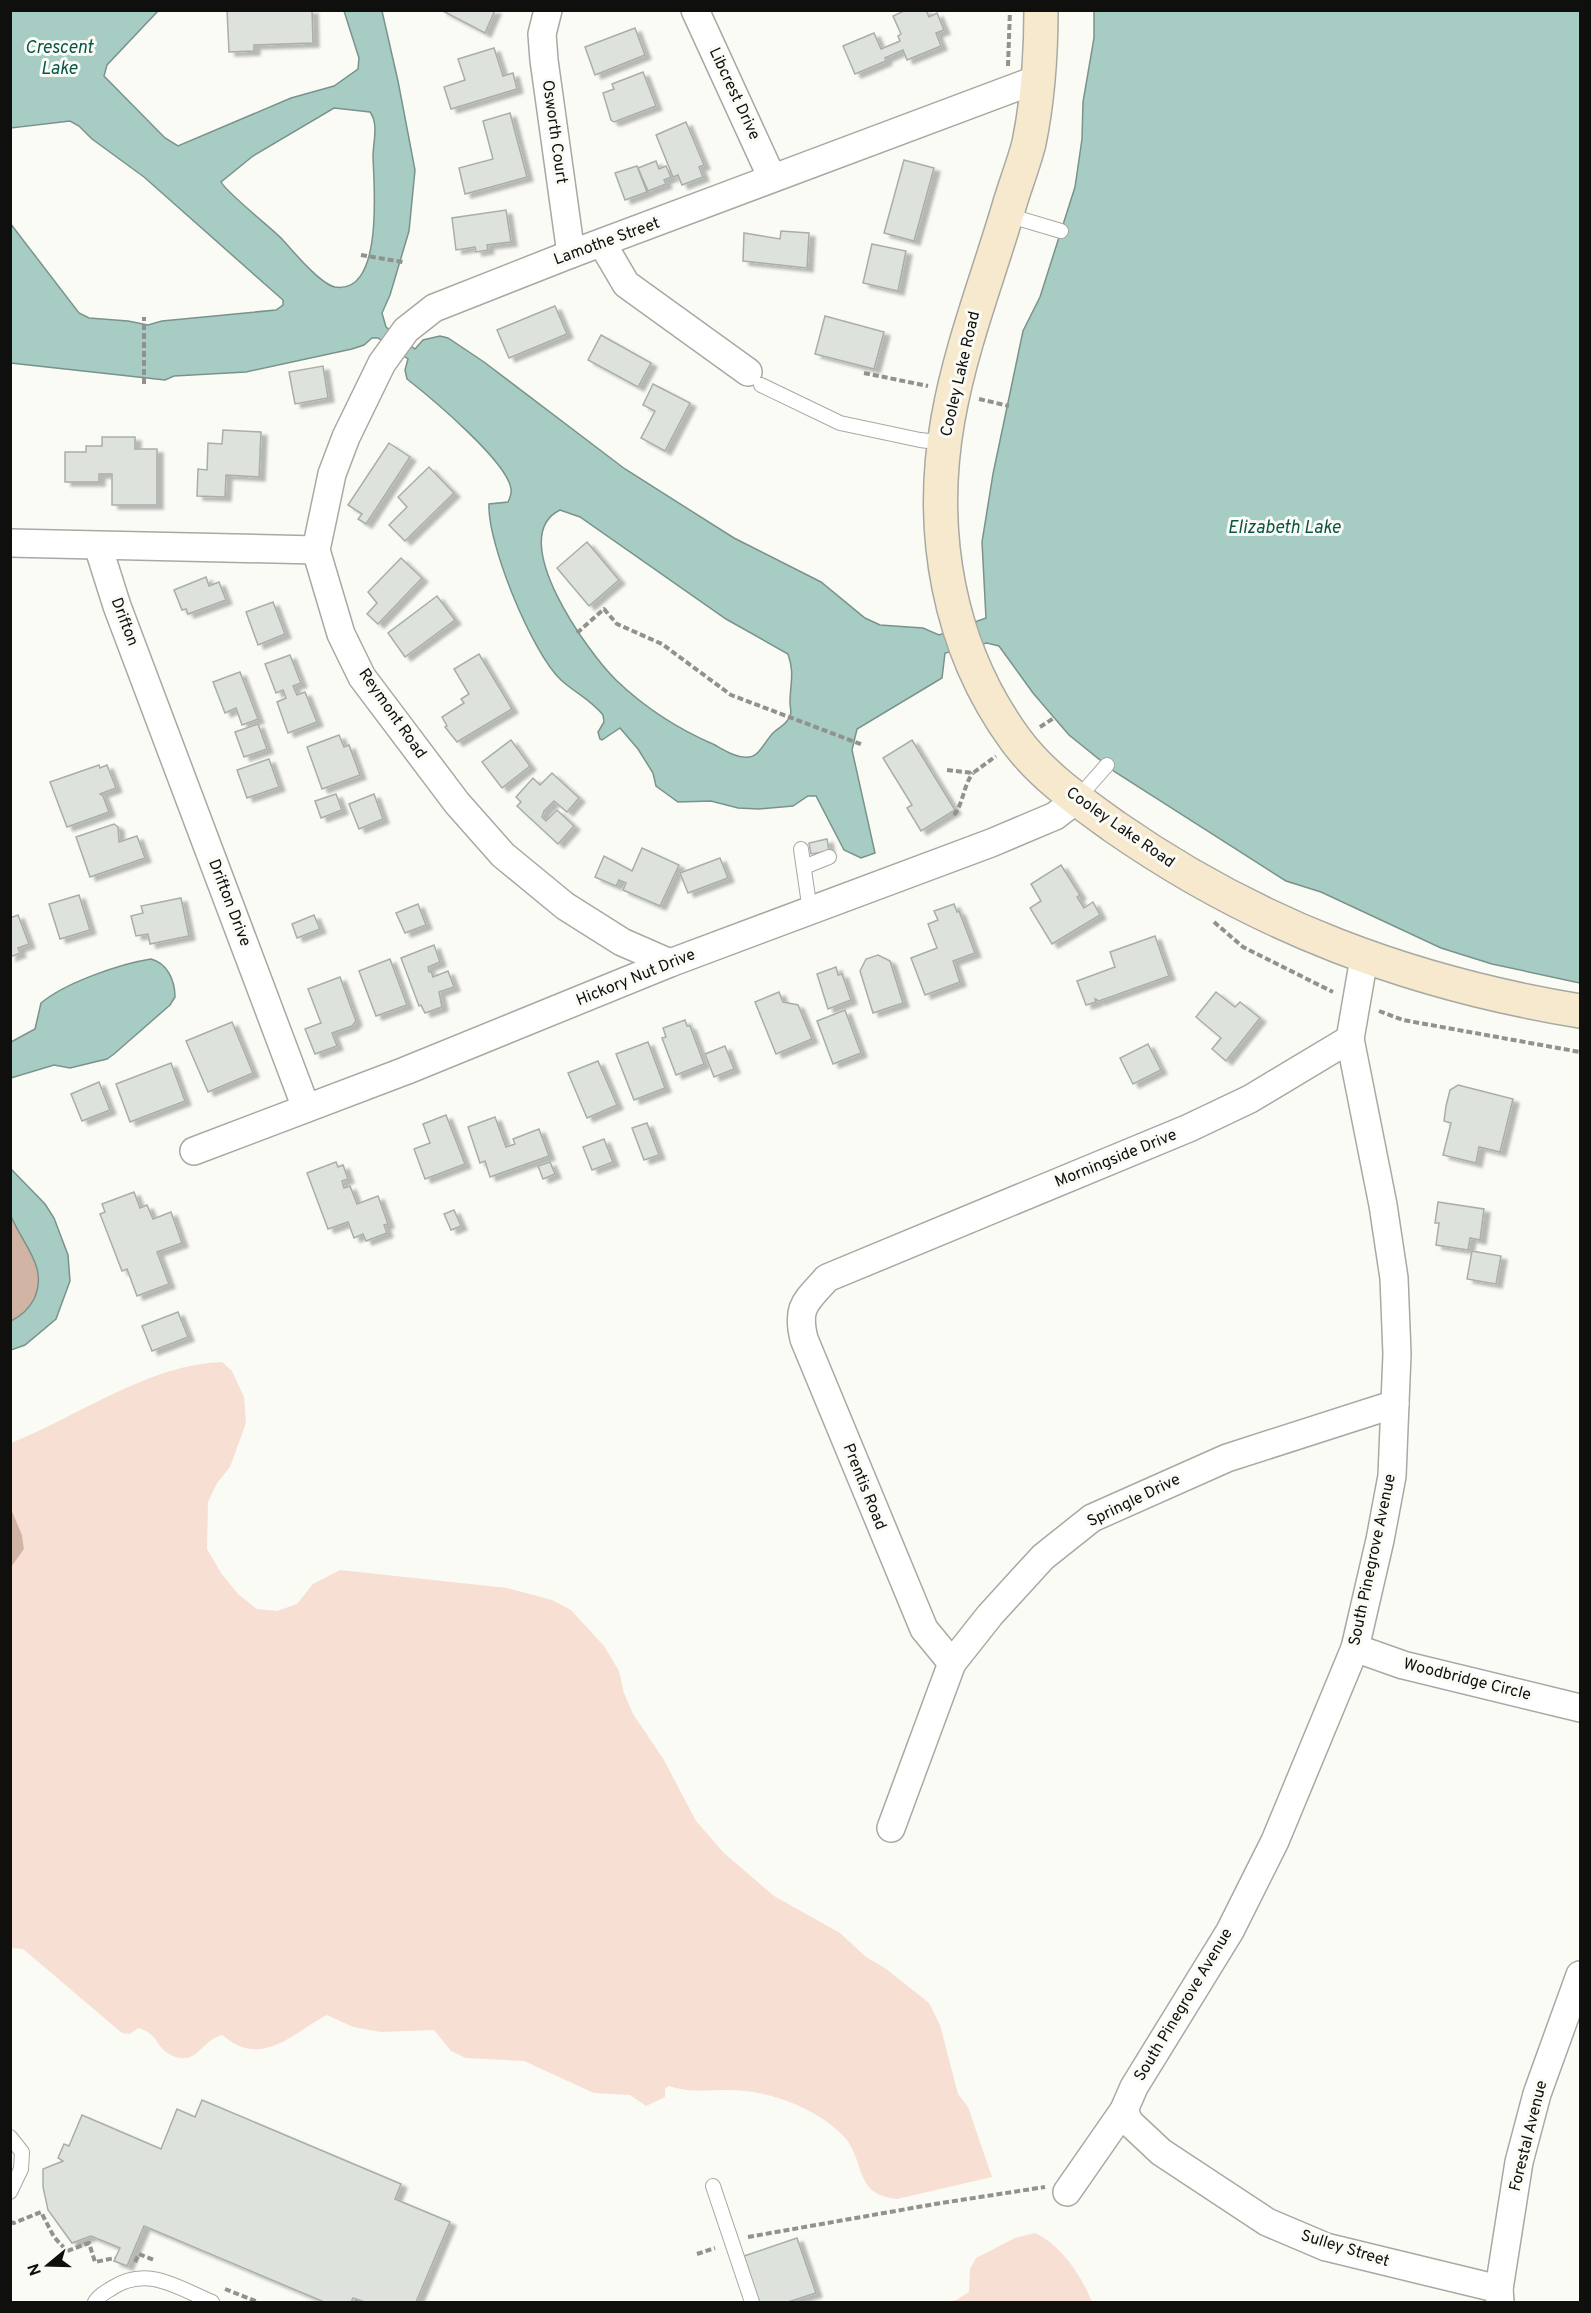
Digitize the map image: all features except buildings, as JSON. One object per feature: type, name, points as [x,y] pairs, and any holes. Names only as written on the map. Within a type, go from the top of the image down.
[{"type":"main road","name":"Cooley Lake Road","points":[[1041,10],[1038,79],[1028,144],[973,319],[950,411],[945,443],[941,500],[943,558],[955,620],[969,660],[990,702],[1017,742],[1076,800],[1160,858],[1216,889],[1292,927],[1364,958],[1442,981],[1581,1011]]},
{"type":"street","name":"Osworth Court","points":[[548,10],[542,34],[544,60],[571,254]]},
{"type":"street","name":"Libcrest Drive","points":[[695,10],[772,178]]},
{"type":"street","name":"Lamothe Street","points":[[316,550],[336,465],[351,426],[396,344],[434,308],[571,254],[1038,79]]},
{"type":"street","points":[[602,243],[626,285],[755,378]]},
{"type":"street","points":[[10,543],[316,550]]},
{"type":"street","name":"Drifton","points":[[98,546],[117,606],[154,697]]},
{"type":"street","name":"Reymont Road","points":[[316,550],[341,634],[362,676],[457,803],[503,855],[565,906],[622,942],[670,963]]},
{"type":"street","name":"Drifton Drive","points":[[154,697],[306,1108]]},
{"type":"street","name":"Hickory Nut Drive","points":[[194,1151],[405,1071],[670,963],[1055,816],[1076,800]]},
{"type":"street","points":[[1350,1040],[1354,1002],[1364,958]]},
{"type":"street","name":"Morningside Drive","points":[[805,1303],[827,1278],[1190,1128],[1250,1099],[1350,1040]]},
{"type":"street","name":"South Pinegrove Avenue","points":[[1067,2192],[1124,2110],[1134,2087],[1230,1931],[1275,1841],[1355,1648],[1392,1476],[1397,1354],[1394,1278],[1383,1205],[1350,1040]]},
{"type":"street","name":"Prentis Road","points":[[805,1303],[799,1318],[804,1339],[877,1522],[924,1629],[952,1662]]},
{"type":"street","name":"Springle Drive","points":[[891,1828],[952,1662],[990,1615],[1043,1557],[1092,1518],[1227,1458],[1395,1404]]},
{"type":"street","name":"Woodbridge Circle","points":[[1355,1648],[1403,1665],[1581,1708]]},
{"type":"street","name":"Forestal Avenue","points":[[1499,2296],[1519,2162],[1537,2094],[1581,1975]]},
{"type":"street","name":"Sulley Street","points":[[1124,2110],[1129,2122],[1161,2152],[1267,2222],[1326,2247],[1499,2296]]},
{"type":"lane","points":[[1007,215],[1061,231]]},
{"type":"lane","points":[[755,378],[840,423],[945,443]]},
{"type":"lane","points":[[1076,800],[1107,765]]},
{"type":"lane","points":[[801,849],[810,911]]},
{"type":"lane","points":[[804,867],[830,857]]},
{"type":"lane","points":[[10,2137],[22,2152],[21,2169],[10,2192]]},
{"type":"lane","points":[[713,2186],[752,2302]]},
{"type":"lane","points":[[95,2302],[98,2297],[127,2279],[154,2277],[212,2302]]},
{"type":"path","points":[[1007,90],[1010,10]]},
{"type":"path","points":[[361,255],[403,262]]},
{"type":"path","points":[[144,317],[144,384]]},
{"type":"path","points":[[577,633],[604,609],[617,624],[662,644],[731,695],[863,745]]},
{"type":"path","points":[[954,815],[959,809],[965,783],[973,772]]},
{"type":"path","points":[[1212,921],[1244,947],[1354,1002],[1403,1020],[1581,1052]]},
{"type":"path","points":[[697,2254],[764,2233],[936,2204],[1060,2185],[1067,2192]]},
{"type":"path","points":[[10,2222],[14,2223],[40,2212],[54,2237],[67,2251],[89,2243],[95,2262],[115,2258]]},
{"type":"shaded area","points":[[10,1215],[33,1257],[38,1286],[35,1299],[26,1311],[11,1321]]},
{"type":"shaded area","points":[[222,1362],[232,1371],[244,1397],[246,1423],[230,1467],[217,1483],[208,1502],[207,1549],[221,1573],[238,1594],[257,1609],[277,1611],[297,1604],[313,1584],[340,1570],[507,1588],[552,1600],[571,1610],[604,1646],[619,1671],[624,1693],[633,1714],[664,1760],[696,1821],[724,1853],[774,1896],[840,1933],[866,1957],[885,1968],[929,2003],[940,2025],[958,2094],[968,2107],[992,2177],[897,2199],[884,2197],[875,2193],[864,2180],[855,2155],[842,2134],[808,2110],[782,2099],[755,2092],[691,2090],[669,2086],[665,2089],[665,2097],[646,2106],[630,2095],[594,2093],[524,2061],[466,2058],[451,2051],[434,2030],[381,2032],[353,2027],[327,2015],[276,2045],[254,2049],[242,2047],[222,2035],[192,2056],[178,2058],[164,2051],[153,2036],[145,2030],[138,2028],[130,2034],[122,2033],[23,1949],[11,1948],[10,1567],[24,1549],[22,1535],[11,1510],[11,1443],[141,1382],[195,1365]]},
{"type":"shaded area","points":[[11,1509],[22,1535],[24,1549],[11,1567]]},
{"type":"shaded area","points":[[1035,2233],[1054,2245],[1070,2262],[1092,2302],[942,2302],[956,2300],[969,2292],[970,2269],[976,2258],[1015,2238]]},
{"type":"water","name":"Elizabeth Lake","points":[[11,11],[158,11],[107,65],[104,76],[165,138],[178,146],[291,98],[334,86],[358,69],[359,58],[344,11],[382,11],[415,170],[409,231],[390,295],[382,313],[386,327],[415,349],[423,340],[440,336],[448,338],[484,362],[625,469],[734,538],[821,582],[865,618],[880,625],[923,628],[939,635],[986,618],[982,542],[993,474],[1023,331],[1040,297],[1075,187],[1082,139],[1083,102],[1094,38],[1094,11],[1580,11],[1580,983],[1492,964],[1441,948],[1321,892],[1286,881],[1115,772],[1069,735],[1033,693],[999,646],[987,643],[945,653],[942,678],[857,729],[852,750],[875,853],[861,858],[844,850],[816,796],[808,796],[793,806],[759,809],[738,808],[711,801],[678,802],[656,786],[653,773],[638,749],[620,728],[602,740],[600,739],[598,732],[604,722],[603,715],[561,680],[549,666],[537,647],[513,596],[503,570],[490,522],[489,504],[508,502],[511,496],[507,477],[467,431],[407,379],[405,370],[408,359],[378,338],[372,338],[364,345],[352,349],[246,372],[174,376],[165,380],[11,363],[10,223],[79,313],[89,318],[148,325],[162,321],[276,310],[283,305],[283,300],[144,177],[92,139],[79,126],[70,121],[11,128]],"holes":[[[334,108],[370,112],[375,128],[373,236],[369,257],[362,274],[351,285],[335,287],[314,273],[281,238],[231,194],[221,182],[253,156]],[[560,510],[580,517],[726,619],[788,654],[792,673],[791,714],[756,754],[749,757],[736,755],[676,725],[638,699],[604,666],[572,622],[546,569],[541,544],[545,524]]]},
{"type":"water","points":[[151,959],[166,968],[174,984],[175,997],[170,1005],[114,1054],[107,1059],[70,1068],[54,1065],[11,1078],[11,1042],[35,1029],[41,1003],[64,988],[93,975]]},
{"type":"water","points":[[11,1169],[45,1204],[54,1218],[68,1255],[70,1281],[56,1319],[25,1345],[11,1350],[11,1321],[32,1303],[38,1287],[38,1276],[32,1256],[11,1216],[9,1199]]},
{"type":"water label","name":"Crescent Lake","points":[[59,58]]}]
